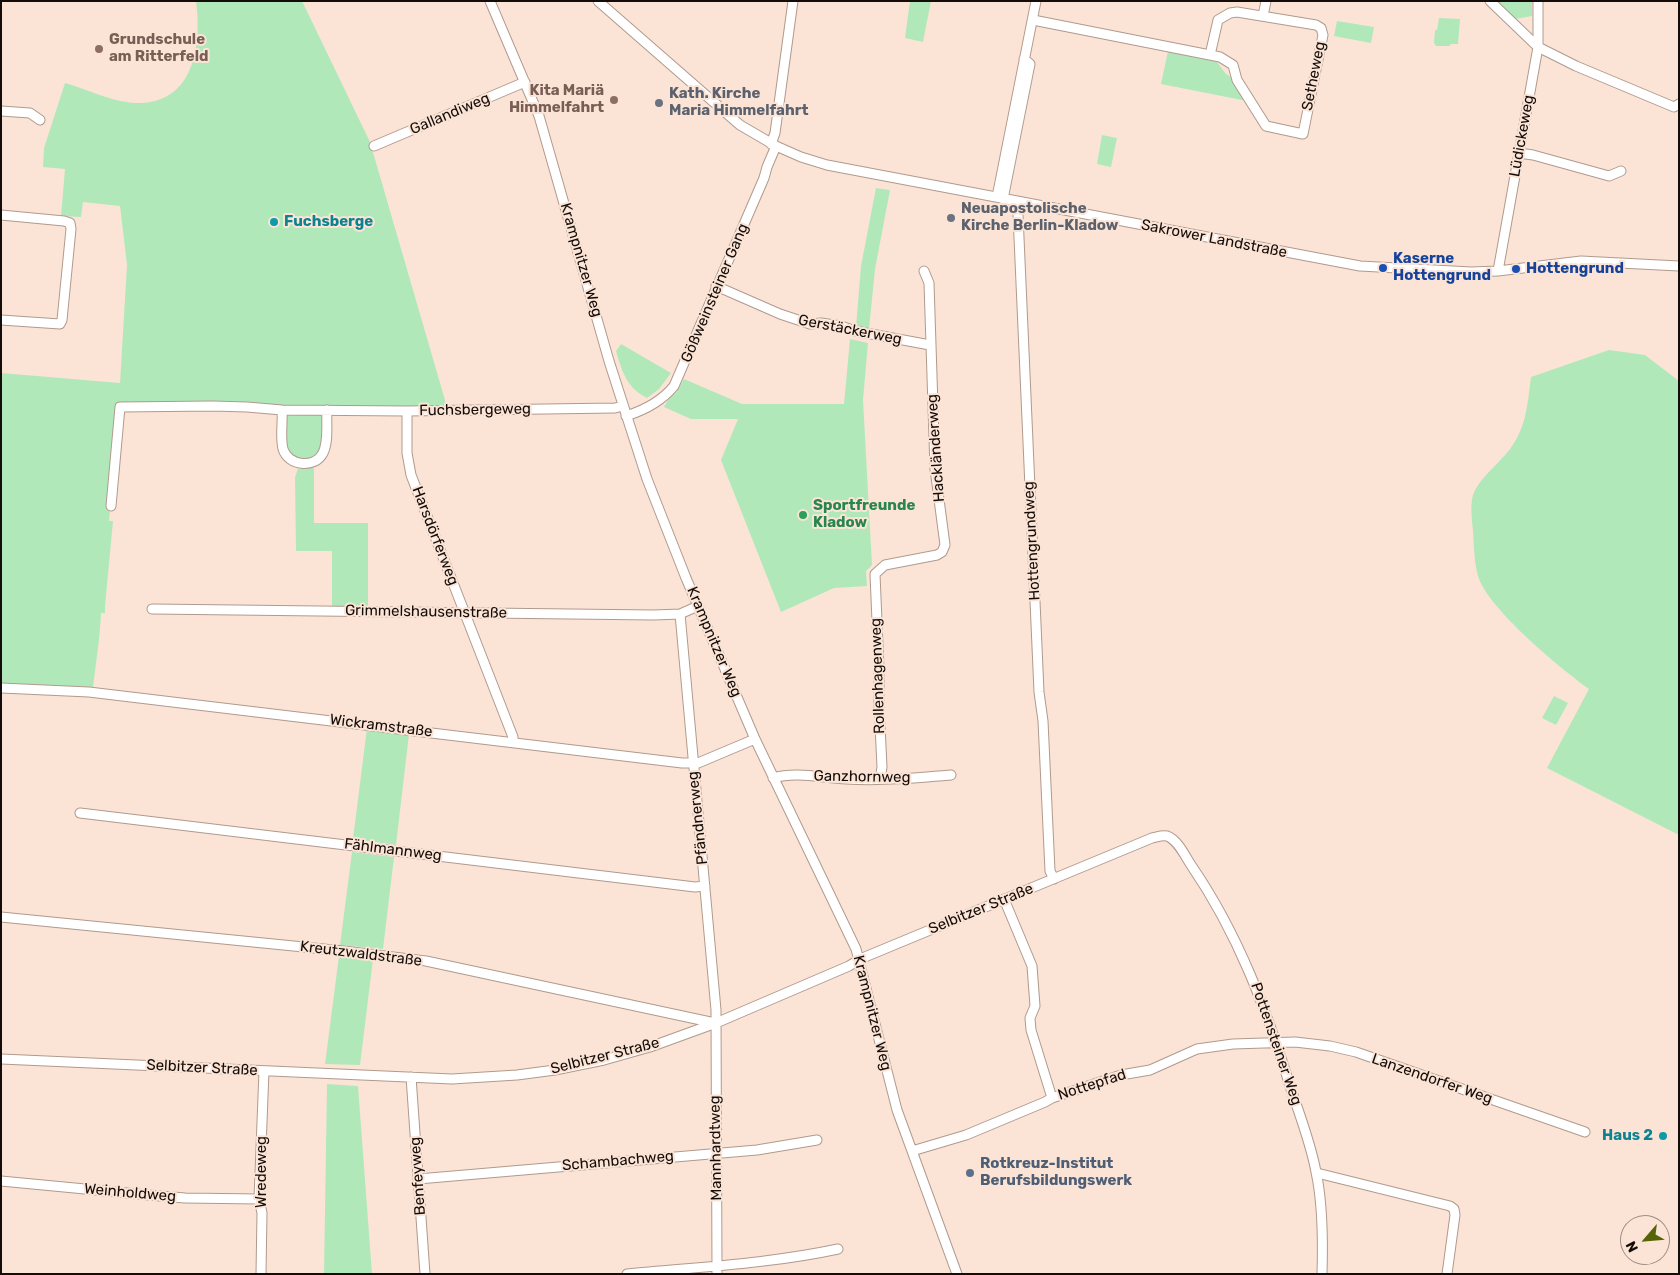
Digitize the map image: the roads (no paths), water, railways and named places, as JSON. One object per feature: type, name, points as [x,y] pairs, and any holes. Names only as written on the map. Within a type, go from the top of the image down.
[{"type":"street","name":"Krampnitzer Weg","points":[[490,1],[526,82],[549,146],[623,406],[656,504],[755,739],[860,959],[897,1110],[958,1274]]},
{"type":"street","name":"Sakrower Landstraße","points":[[598,1],[740,126],[773,145],[801,157],[827,165],[1350,265],[1445,271],[1498,271],[1582,261],[1679,266]]},
{"type":"street","name":"Gößweinsteiner Gang","points":[[626,416],[649,408],[662,399],[674,386],[708,309],[716,286],[729,261],[773,145],[793,1]]},
{"type":"street","points":[[1000,198],[1036,1]]},
{"type":"street","points":[[1263,16],[1266,1]]},
{"type":"street","points":[[1490,1],[1538,47],[1576,66],[1674,107],[1679,104]]},
{"type":"street","name":"Lüdickeweg","points":[[1498,271],[1538,47],[1538,1]]},
{"type":"street","name":"Setheweg","points":[[1033,20],[1220,57],[1234,65],[1237,80],[1266,126],[1303,134],[1322,34],[1321,28],[1316,25],[1263,16],[1237,12],[1230,13],[1218,20],[1210,55]]},
{"type":"street","name":"Gallandiweg","points":[[374,146],[526,82]]},
{"type":"street","points":[[1,111],[30,113],[40,120]]},
{"type":"street","points":[[1519,153],[1533,155],[1609,176],[1622,171]]},
{"type":"street","name":"Hottengrundweg","points":[[1019,202],[1026,420],[1039,692],[1043,721],[1050,871],[1054,879]]},
{"type":"street","points":[[1,215],[64,220],[70,224],[62,320],[60,324],[1,320]]},
{"type":"street","name":"Hackländerweg","points":[[875,574],[885,565],[937,555],[944,549],[945,534],[935,469],[929,283],[924,272]]},
{"type":"street","name":"Gerstäckerweg","points":[[716,286],[780,314],[810,324],[841,326],[856,331],[930,345]]},
{"type":"street","name":"Fuchsbergeweg","points":[[112,506],[120,407],[213,406],[282,410],[407,411],[615,408],[623,406]]},
{"type":"street","points":[[282,410],[283,448],[291,460],[306,464],[313,462],[323,454],[327,410]]},
{"type":"street","name":"Harsdörferweg","points":[[407,411],[406,452],[412,475],[513,737],[513,742]]},
{"type":"street","name":"Rollenhagenweg","points":[[875,574],[879,668],[878,705],[882,767],[880,779]]},
{"type":"street","name":"Grimmelshausenstraße","points":[[152,609],[680,614],[698,606]]},
{"type":"street","name":"Pfändnerweg","points":[[680,614],[716,1023]]},
{"type":"street","name":"Wickramstraße","points":[[1,688],[89,692],[693,763],[755,739]]},
{"type":"street","name":"Ganzhornweg","points":[[773,778],[786,774],[847,779],[951,775]]},
{"type":"street","name":"Fählmannweg","points":[[80,813],[687,886],[704,886]]},
{"type":"street","name":"Selbitzer Straße","points":[[1,1059],[410,1077],[469,1078],[555,1070],[635,1052],[716,1023],[841,970],[860,959],[1152,838],[1168,837]]},
{"type":"street","name":"Pottensteiner Weg","points":[[1168,837],[1182,850],[1202,880],[1233,935],[1256,985],[1317,1173],[1322,1239],[1322,1274]]},
{"type":"street","points":[[1004,899],[1032,966],[1035,1006],[1030,1018],[1031,1030],[1052,1098]]},
{"type":"street","name":"Kreutzwaldstraße","points":[[1,917],[426,961],[716,1023]]},
{"type":"street","name":"Mannhardtweg","points":[[716,1023],[717,1270]]},
{"type":"street","name":"Nottepfad","points":[[912,1151],[973,1132],[1052,1098],[1121,1074],[1150,1070],[1197,1049],[1233,1044],[1276,1042]]},
{"type":"street","name":"Lanzendorfer Weg","points":[[1276,1042],[1309,1043],[1356,1052],[1585,1132]]},
{"type":"street","name":"Wredeweg","points":[[261,1274],[262,1213],[259,1199],[264,1071]]},
{"type":"street","name":"Benfeyweg","points":[[410,1077],[425,1274]]},
{"type":"street","name":"Schambachweg","points":[[418,1179],[757,1150],[817,1140]]},
{"type":"street","points":[[1317,1173],[1450,1206],[1454,1209],[1455,1215],[1447,1274]]},
{"type":"street","name":"Weinholdweg","points":[[1,1181],[156,1196],[259,1199]]},
{"type":"street","points":[[627,1274],[717,1270],[838,1249]]},
{"type":"place","name":"Grundschule am Ritterfeld","points":[[99,49]]},
{"type":"place","name":"Kita Mariä Himmelfahrt","points":[[614,100]]},
{"type":"place","name":"Kath. Kirche Maria Himmelfahrt","points":[[659,103]]},
{"type":"place","name":"Neuapostolische Kirche Berlin-Kladow","points":[[951,218]]},
{"type":"place","name":"Fuchsberge","points":[[274,222]]},
{"type":"place","name":"Kaserne Hottengrund","points":[[1383,268]]},
{"type":"place","name":"Hottengrund","points":[[1516,269]]},
{"type":"place","name":"Sportfreunde Kladow","points":[[803,515]]},
{"type":"place","name":"Haus 2","points":[[1663,1136]]},
{"type":"place","name":"Rotkreuz-Institut Berufsbildungswerk","points":[[970,1173]]}]
